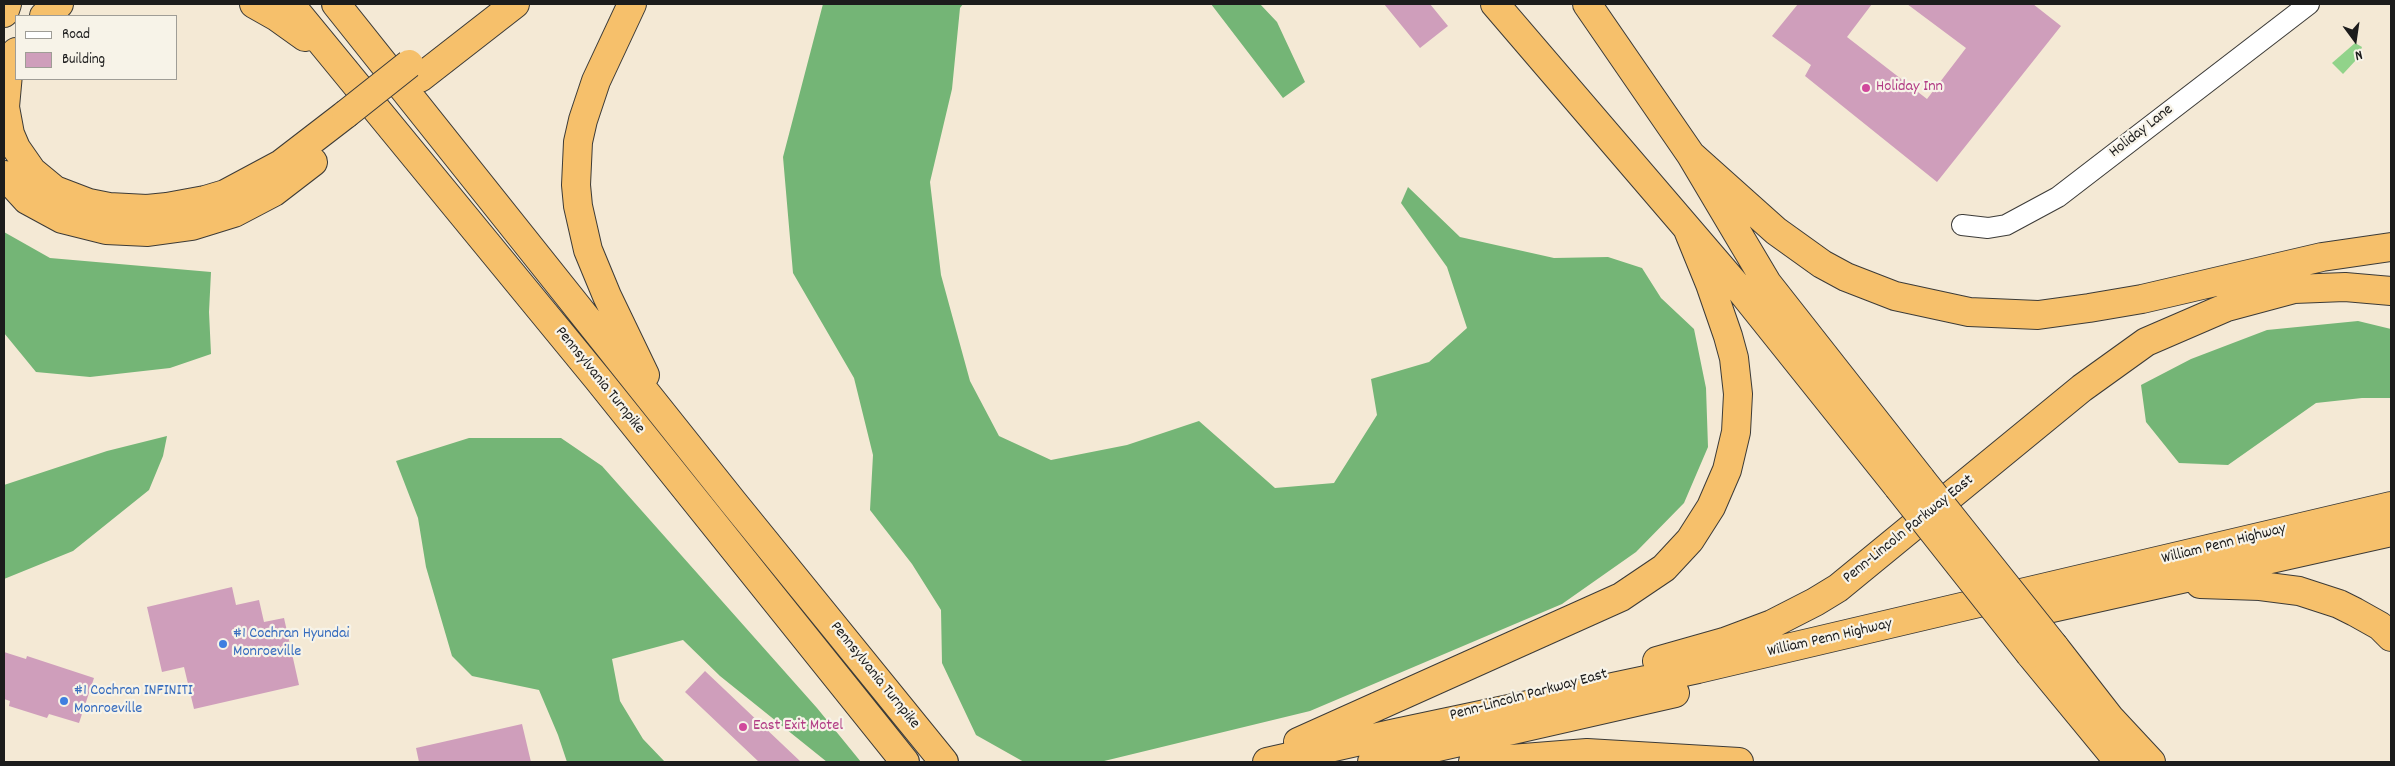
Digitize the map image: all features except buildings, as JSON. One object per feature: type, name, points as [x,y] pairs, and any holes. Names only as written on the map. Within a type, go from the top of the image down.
[{"type":"highway","points":[[4,13],[7,4]]},
{"type":"highway","points":[[45,15],[60,4]]},
{"type":"highway","points":[[254,4],[296,31],[337,64]]},
{"type":"highway","name":"Pennsylvania Turnpike","points":[[290,4],[337,64],[597,378],[905,762]]},
{"type":"highway","name":"Pennsylvania Turnpike","points":[[336,4],[669,423],[940,758]]},
{"type":"highway","points":[[4,176],[27,200],[62,219],[106,230],[148,232],[170,230],[212,221],[253,204],[292,179],[351,121],[414,71],[486,4]]},
{"type":"highway","points":[[414,71],[515,4]]},
{"type":"highway","points":[[632,4],[596,81],[583,120],[576,164],[578,206],[588,250],[597,274],[669,423]]},
{"type":"highway","points":[[1494,4],[1909,483],[2042,650],[2118,762]]},
{"type":"highway","points":[[1587,4],[1691,154],[1766,283],[1909,483]]},
{"type":"highway","points":[[15,55],[8,74],[5,108],[8,128],[16,148],[32,171],[56,190],[71,197],[102,205],[129,208],[167,207],[188,204],[225,194],[281,164],[351,121]]},
{"type":"highway","points":[[1691,154],[1762,220],[1798,248],[1846,277],[1895,296],[1969,312],[2014,315],[2063,312],[2142,299],[2322,257],[2391,247]]},
{"type":"highway","points":[[1248,762],[1328,730],[1621,597],[1664,568],[1690,540],[1711,507],[1727,470],[1736,432],[1738,394],[1734,358],[1728,336],[1710,284],[1688,230]]},
{"type":"highway","name":"Penn-Lincoln Parkway East","points":[[1396,733],[1724,642],[1794,614],[1823,598],[1860,572],[2082,388],[2133,351],[2169,331],[2219,310],[2294,289],[2345,287],[2391,292]]},
{"type":"highway","points":[[2142,299],[2294,289]]},
{"type":"highway","name":"William Penn Highway","points":[[1267,762],[1698,670],[2391,506]]},
{"type":"highway","name":"William Penn Highway","points":[[1372,762],[2391,532]]},
{"type":"highway","points":[[2159,583],[2260,586],[2299,591],[2333,602],[2355,612],[2380,626],[2391,636]]},
{"type":"highway","points":[[2042,650],[2151,762]]},
{"type":"highway","points":[[1472,762],[1552,754],[1622,753],[1738,762]]},
{"type":"street","name":"Holiday Lane","points":[[1962,225],[1988,228],[2006,225],[2058,197],[2309,4]]},
{"type":"green space","points":[[823,4],[963,4],[960,8],[952,89],[930,182],[941,275],[970,381],[999,436],[1051,460],[1127,445],[1199,421],[1275,488],[1334,483],[1377,415],[1371,379],[1429,362],[1467,328],[1447,267],[1401,203],[1408,187],[1460,237],[1554,258],[1608,257],[1642,268],[1661,298],[1694,329],[1706,388],[1708,447],[1684,503],[1636,552],[1562,604],[1310,711],[1100,762],[1024,762],[976,735],[942,663],[941,610],[912,564],[870,510],[873,455],[854,378],[793,273],[783,157]]},
{"type":"green space","points":[[1211,4],[1260,4],[1277,22],[1305,82],[1283,98]]},
{"type":"green space","points":[[2355,43],[2362,47],[2357,59],[2343,74],[2332,63]]},
{"type":"green space","points":[[4,232],[50,258],[211,272],[209,312],[211,354],[170,368],[90,377],[36,372],[4,333]]},
{"type":"green space","points":[[2358,321],[2391,329],[2391,398],[2362,398],[2316,403],[2228,465],[2179,463],[2146,422],[2141,385],[2191,359],[2267,330]]},
{"type":"green space","points":[[167,436],[163,456],[149,490],[73,551],[4,579],[4,485],[107,451]]},
{"type":"green space","points":[[469,438],[561,438],[602,466],[817,708],[861,762],[827,762],[720,676],[683,640],[612,659],[620,701],[643,739],[665,762],[567,762],[539,690],[472,676],[452,656],[426,567],[418,518],[396,461]]},
{"type":"place","name":"Holiday Inn","points":[[1866,88]]},
{"type":"place","name":"#1 Cochran Hyundai Monroeville","points":[[223,644]]},
{"type":"place","name":"#1 Cochran INFINITI Monroeville","points":[[64,701]]},
{"type":"place","name":"East Exit Motel","points":[[743,727]]}]
